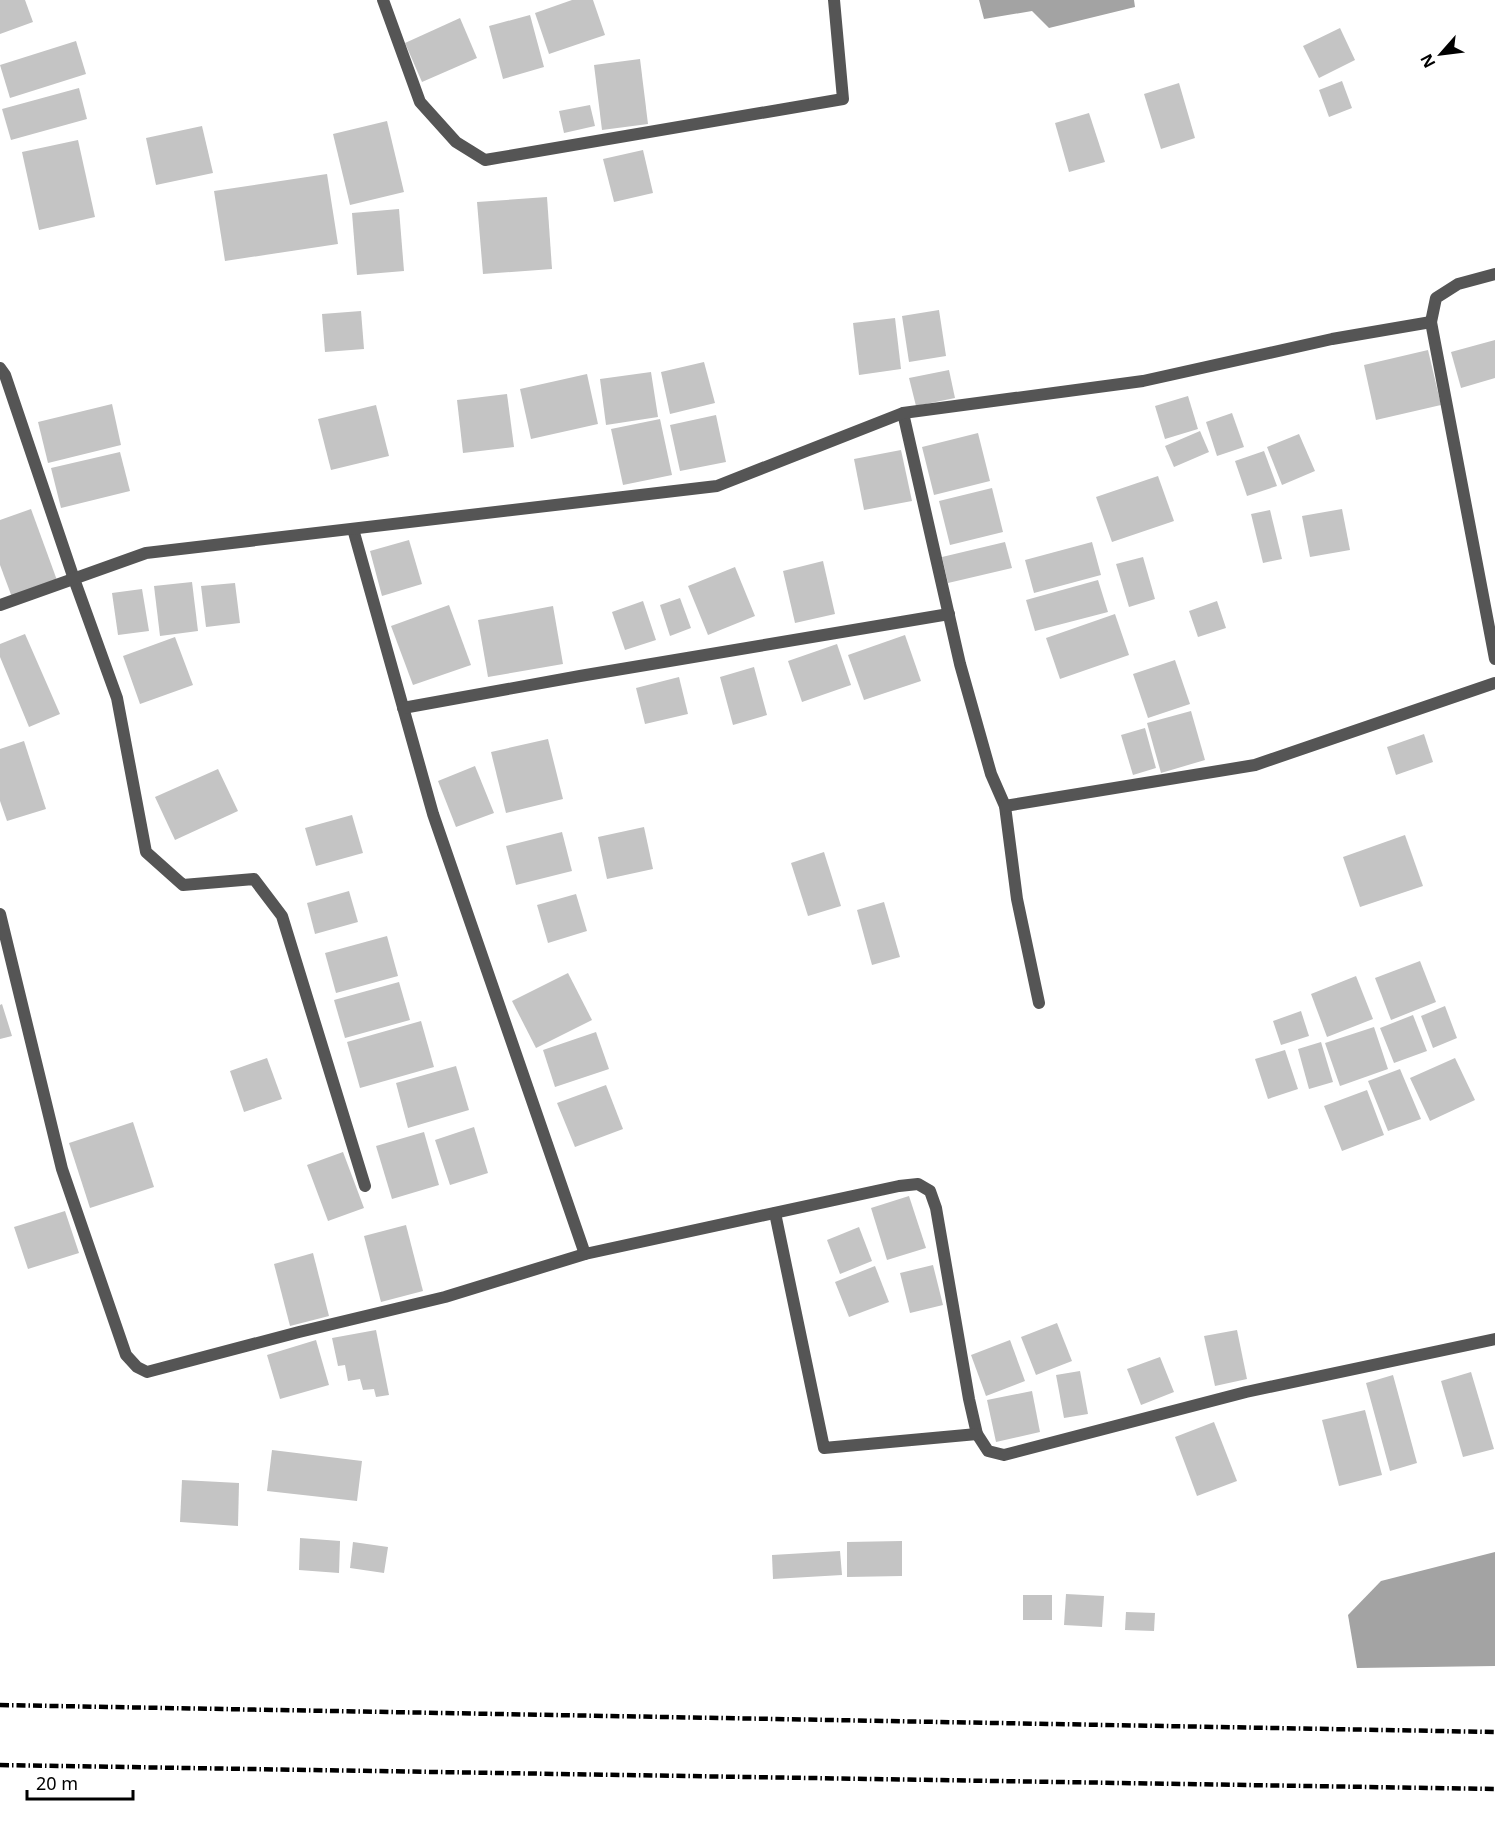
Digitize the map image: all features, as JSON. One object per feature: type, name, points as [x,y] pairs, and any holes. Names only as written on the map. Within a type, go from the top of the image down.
[{"type":"street","points":[[383,0],[420,102],[456,142],[485,160],[843,99],[834,0]]},
{"type":"street","points":[[1495,274],[1458,284],[1436,298],[1431,322],[1495,659]]},
{"type":"street","points":[[0,605],[146,553],[717,486],[903,413],[1143,381],[1332,339],[1431,322]]},
{"type":"street","points":[[0,368],[5,375],[117,698],[146,852],[183,885],[254,879],[282,916],[365,1186]]},
{"type":"street","points":[[903,413],[960,664],[991,774],[1005,806],[1017,898],[1039,1003]]},
{"type":"street","points":[[353,529],[433,814],[585,1254]]},
{"type":"street","points":[[403,708],[949,614]]},
{"type":"street","points":[[1005,806],[1255,765],[1495,683]]},
{"type":"street","points":[[0,914],[62,1169],[126,1355],[137,1367],[147,1372],[444,1297],[585,1254],[898,1186],[918,1184],[930,1191],[936,1208],[977,1434],[988,1450],[1004,1455],[1246,1392],[1495,1339]]},
{"type":"street","points":[[775,1213],[824,1448],[977,1434]]},
{"type":"shaded area","points":[[979,0],[1134,0],[1135,7],[1049,28],[1032,11],[984,19]]},
{"type":"shaded area","points":[[1495,1552],[1495,1666],[1357,1668],[1348,1615],[1381,1581]]},
{"type":"building","points":[[0,0],[25,0],[33,22],[0,34]]},
{"type":"building","points":[[572,0],[593,0],[605,35],[549,54],[535,13]]},
{"type":"building","points":[[530,15],[544,67],[503,79],[489,26]]},
{"type":"building","points":[[460,18],[477,58],[422,82],[405,43]]},
{"type":"building","points":[[1340,28],[1355,60],[1319,78],[1303,46]]},
{"type":"building","points":[[76,41],[86,74],[10,98],[0,65]]},
{"type":"building","points":[[640,59],[648,124],[602,130],[594,65]]},
{"type":"building","points":[[1342,81],[1352,108],[1329,117],[1319,90]]},
{"type":"building","points":[[1179,83],[1195,138],[1161,149],[1144,94]]},
{"type":"building","points":[[79,88],[87,119],[11,140],[2,109]]},
{"type":"building","points":[[590,105],[595,126],[564,133],[559,111]]},
{"type":"building","points":[[1089,113],[1105,162],[1069,172],[1055,123]]},
{"type":"building","points":[[387,121],[404,192],[350,205],[333,134]]},
{"type":"building","points":[[202,126],[213,173],[156,185],[146,138]]},
{"type":"building","points":[[78,140],[95,217],[39,230],[22,152]]},
{"type":"building","points":[[643,150],[653,193],[614,202],[603,159]]},
{"type":"building","points":[[327,174],[338,244],[225,261],[214,191]]},
{"type":"building","points":[[547,197],[552,269],[483,274],[477,202]]},
{"type":"building","points":[[399,209],[404,271],[357,275],[352,213]]},
{"type":"building","points":[[939,310],[946,356],[909,362],[902,316]]},
{"type":"building","points":[[361,311],[364,349],[325,352],[322,314]]},
{"type":"building","points":[[895,318],[901,369],[859,375],[853,323]]},
{"type":"building","points":[[1495,340],[1495,378],[1461,388],[1451,352]]},
{"type":"building","points":[[1428,350],[1441,405],[1376,420],[1364,365]]},
{"type":"building","points":[[704,362],[715,403],[670,414],[661,372]]},
{"type":"building","points":[[949,370],[955,398],[916,406],[909,378]]},
{"type":"building","points":[[651,372],[658,417],[606,425],[600,379]]},
{"type":"building","points":[[587,374],[598,424],[531,439],[520,389]]},
{"type":"building","points":[[507,394],[514,447],[463,453],[457,400]]},
{"type":"building","points":[[1188,396],[1198,429],[1165,439],[1155,406]]},
{"type":"building","points":[[112,404],[121,445],[48,463],[38,422]]},
{"type":"building","points":[[376,405],[389,456],[331,470],[318,419]]},
{"type":"building","points":[[1232,413],[1244,447],[1217,456],[1206,422]]},
{"type":"building","points":[[716,415],[726,462],[680,471],[670,425]]},
{"type":"building","points":[[660,419],[672,475],[623,485],[611,429]]},
{"type":"building","points":[[1200,431],[1209,452],[1174,467],[1165,446]]},
{"type":"building","points":[[978,433],[990,481],[934,495],[922,447]]},
{"type":"building","points":[[1299,434],[1315,471],[1282,485],[1267,447]]},
{"type":"building","points":[[901,450],[912,501],[864,510],[854,459]]},
{"type":"building","points":[[1264,451],[1277,486],[1247,496],[1235,461]]},
{"type":"building","points":[[120,452],[130,491],[61,508],[51,468]]},
{"type":"building","points":[[1158,476],[1174,521],[1112,542],[1096,497]]},
{"type":"building","points":[[992,488],[1003,532],[950,545],[939,501]]},
{"type":"building","points":[[31,509],[58,583],[13,600],[0,565],[0,520]]},
{"type":"building","points":[[1342,509],[1350,550],[1310,557],[1302,516]]},
{"type":"building","points":[[1270,510],[1282,559],[1263,563],[1251,514]]},
{"type":"building","points":[[409,540],[422,584],[382,596],[370,551]]},
{"type":"building","points":[[1005,542],[1012,568],[948,583],[942,557]]},
{"type":"building","points":[[1092,542],[1101,575],[1034,593],[1025,560]]},
{"type":"building","points":[[1143,557],[1155,599],[1129,607],[1116,564]]},
{"type":"building","points":[[823,561],[835,614],[795,623],[783,571]]},
{"type":"building","points":[[735,567],[755,616],[708,635],[688,586]]},
{"type":"building","points":[[1098,580],[1108,612],[1035,631],[1026,600]]},
{"type":"building","points":[[192,582],[198,631],[160,636],[154,586]]},
{"type":"building","points":[[235,583],[240,623],[206,627],[201,586]]},
{"type":"building","points":[[142,589],[149,631],[118,635],[112,593]]},
{"type":"building","points":[[680,598],[691,628],[670,636],[660,605]]},
{"type":"building","points":[[643,601],[656,640],[625,650],[612,612]]},
{"type":"building","points":[[1217,601],[1226,628],[1198,637],[1189,611]]},
{"type":"building","points":[[449,605],[471,665],[413,685],[391,626]]},
{"type":"building","points":[[553,606],[563,664],[488,677],[478,620]]},
{"type":"building","points":[[1115,614],[1129,655],[1060,679],[1046,638]]},
{"type":"building","points":[[25,634],[60,714],[29,727],[0,657],[0,644]]},
{"type":"building","points":[[905,635],[921,681],[864,700],[848,655]]},
{"type":"building","points":[[175,637],[193,685],[140,704],[123,656]]},
{"type":"building","points":[[837,644],[851,685],[802,702],[788,661]]},
{"type":"building","points":[[1175,660],[1190,704],[1148,718],[1133,674]]},
{"type":"building","points":[[754,667],[767,715],[733,725],[720,677]]},
{"type":"building","points":[[679,677],[688,714],[645,724],[636,688]]},
{"type":"building","points":[[1191,711],[1205,760],[1161,773],[1147,723]]},
{"type":"building","points":[[1145,728],[1156,768],[1133,775],[1121,735]]},
{"type":"building","points":[[1424,734],[1433,762],[1396,775],[1387,747]]},
{"type":"building","points":[[548,739],[563,799],[506,813],[491,752]]},
{"type":"building","points":[[24,741],[46,809],[7,821],[0,801],[0,749]]},
{"type":"building","points":[[475,766],[494,813],[456,827],[438,781]]},
{"type":"building","points":[[218,769],[238,811],[175,840],[155,797]]},
{"type":"building","points":[[352,815],[363,853],[316,866],[305,828]]},
{"type":"building","points":[[644,827],[653,869],[607,879],[598,837]]},
{"type":"building","points":[[562,832],[572,871],[516,885],[506,846]]},
{"type":"building","points":[[1405,835],[1423,886],[1360,907],[1343,857]]},
{"type":"building","points":[[824,852],[841,906],[808,916],[791,863]]},
{"type":"building","points":[[349,891],[358,922],[315,934],[307,903]]},
{"type":"building","points":[[576,894],[587,931],[548,943],[537,905]]},
{"type":"building","points":[[884,902],[900,957],[872,965],[857,910]]},
{"type":"building","points":[[387,936],[398,976],[336,993],[325,953]]},
{"type":"building","points":[[1420,961],[1436,1002],[1391,1020],[1375,978]]},
{"type":"building","points":[[568,973],[592,1020],[536,1048],[512,1001]]},
{"type":"building","points":[[1356,976],[1373,1019],[1327,1037],[1311,994]]},
{"type":"building","points":[[399,982],[410,1020],[345,1038],[334,1000]]},
{"type":"building","points":[[2,1004],[12,1036],[0,1039],[0,1005]]},
{"type":"building","points":[[1445,1006],[1457,1038],[1433,1048],[1421,1016]]},
{"type":"building","points":[[1301,1011],[1309,1036],[1281,1045],[1273,1021]]},
{"type":"building","points":[[1413,1015],[1427,1051],[1394,1063],[1380,1028]]},
{"type":"building","points":[[421,1021],[434,1067],[360,1088],[347,1042]]},
{"type":"building","points":[[1374,1027],[1388,1069],[1340,1086],[1325,1043]]},
{"type":"building","points":[[596,1032],[609,1069],[555,1087],[543,1050]]},
{"type":"building","points":[[1321,1042],[1333,1082],[1309,1089],[1298,1049]]},
{"type":"building","points":[[1285,1050],[1298,1089],[1268,1099],[1255,1059]]},
{"type":"building","points":[[267,1058],[282,1099],[244,1112],[230,1071]]},
{"type":"building","points":[[1455,1058],[1475,1100],[1430,1121],[1410,1078]]},
{"type":"building","points":[[456,1066],[469,1110],[408,1128],[396,1083]]},
{"type":"building","points":[[1400,1069],[1421,1119],[1388,1131],[1368,1081]]},
{"type":"building","points":[[606,1085],[623,1129],[575,1147],[557,1103]]},
{"type":"building","points":[[1367,1090],[1384,1135],[1342,1151],[1324,1106]]},
{"type":"building","points":[[133,1122],[154,1187],[90,1208],[69,1143]]},
{"type":"building","points":[[474,1127],[488,1173],[450,1185],[435,1140]]},
{"type":"building","points":[[424,1132],[439,1185],[392,1199],[376,1146]]},
{"type":"building","points":[[343,1152],[364,1208],[328,1221],[307,1165]]},
{"type":"building","points":[[909,1196],[926,1248],[887,1260],[871,1208]]},
{"type":"building","points":[[65,1211],[79,1253],[28,1269],[14,1227]]},
{"type":"building","points":[[406,1225],[423,1291],[381,1302],[364,1236]]},
{"type":"building","points":[[859,1227],[872,1261],[840,1274],[827,1240]]},
{"type":"building","points":[[313,1253],[329,1316],[290,1326],[274,1264]]},
{"type":"building","points":[[933,1265],[943,1305],[910,1313],[900,1273]]},
{"type":"building","points":[[875,1266],[889,1302],[849,1317],[835,1282]]},
{"type":"building","points":[[1057,1323],[1072,1361],[1036,1375],[1021,1337]]},
{"type":"building","points":[[376,1330],[389,1395],[376,1397],[374,1389],[363,1390],[360,1379],[348,1381],[345,1365],[338,1366],[332,1338]]},
{"type":"building","points":[[1237,1330],[1247,1379],[1215,1386],[1204,1336]]},
{"type":"building","points":[[316,1340],[329,1385],[280,1399],[267,1355]]},
{"type":"building","points":[[1010,1340],[1025,1381],[986,1396],[971,1355]]},
{"type":"building","points":[[1160,1357],[1174,1392],[1141,1405],[1127,1369]]},
{"type":"building","points":[[1080,1371],[1088,1414],[1064,1418],[1056,1375]]},
{"type":"building","points":[[1471,1372],[1494,1449],[1463,1457],[1441,1381]]},
{"type":"building","points":[[1393,1375],[1417,1463],[1390,1471],[1366,1383]]},
{"type":"building","points":[[1032,1391],[1040,1432],[996,1442],[987,1400]]},
{"type":"building","points":[[1365,1410],[1382,1475],[1339,1486],[1322,1420]]},
{"type":"building","points":[[1214,1422],[1237,1481],[1197,1496],[1175,1437]]},
{"type":"building","points":[[272,1450],[362,1461],[357,1501],[267,1491]]},
{"type":"building","points":[[182,1480],[239,1483],[238,1526],[180,1522]]},
{"type":"building","points":[[300,1538],[340,1541],[339,1573],[299,1570]]},
{"type":"building","points":[[902,1541],[902,1576],[847,1577],[847,1542]]},
{"type":"building","points":[[353,1542],[388,1547],[384,1573],[350,1568]]},
{"type":"building","points":[[840,1551],[842,1575],[773,1579],[772,1555]]},
{"type":"building","points":[[1066,1594],[1104,1596],[1102,1627],[1064,1625]]},
{"type":"building","points":[[1023,1595],[1052,1595],[1052,1620],[1023,1620]]},
{"type":"building","points":[[1126,1612],[1155,1613],[1154,1631],[1125,1630]]},
{"type":"railway","points":[[0,1705],[1495,1732]]},
{"type":"railway","points":[[0,1765],[1495,1789]]}]
